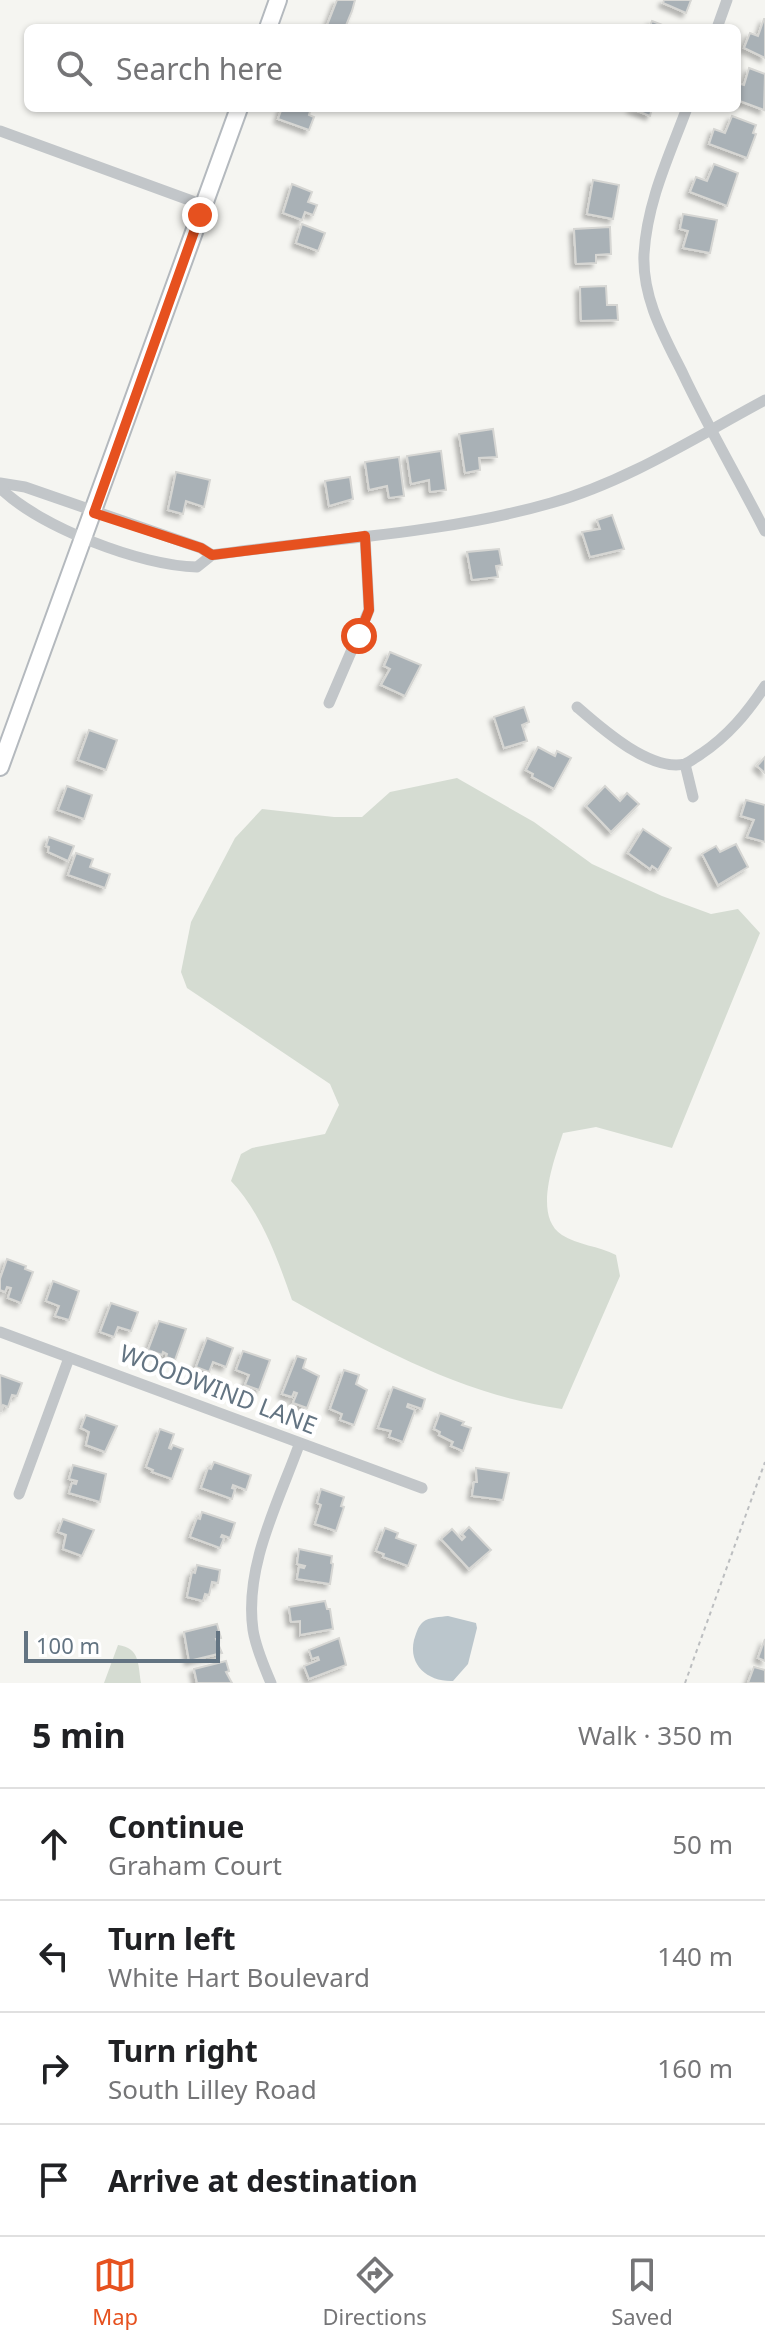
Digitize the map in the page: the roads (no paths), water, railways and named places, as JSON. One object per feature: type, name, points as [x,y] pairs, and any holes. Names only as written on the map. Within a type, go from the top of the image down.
[{"type":"street","points":[[269,24],[278,0]]},
{"type":"street","points":[[718,24],[727,0]]},
{"type":"street","points":[[0,767],[238,112]]},
{"type":"street","points":[[685,112],[654,194],[648,219],[644,257],[651,309],[709,430],[765,531]]},
{"type":"street","points":[[0,131],[203,205]]},
{"type":"street","points":[[0,485],[27,511],[84,538],[174,567],[197,567],[212,555],[493,517],[553,503],[648,463],[765,400]]},
{"type":"street","points":[[0,485],[25,487],[201,548],[212,555]]},
{"type":"street","points":[[329,703],[369,610],[365,536]]},
{"type":"street","points":[[577,707],[596,724],[658,763],[685,764],[721,741],[748,712],[765,686]]},
{"type":"street","points":[[685,764],[693,797]]},
{"type":"street","name":"WOODWIND LANE","points":[[0,1332],[422,1488]]},
{"type":"street","points":[[19,1494],[69,1358]]},
{"type":"street","points":[[271,1683],[253,1630],[253,1581],[299,1445]]}]
